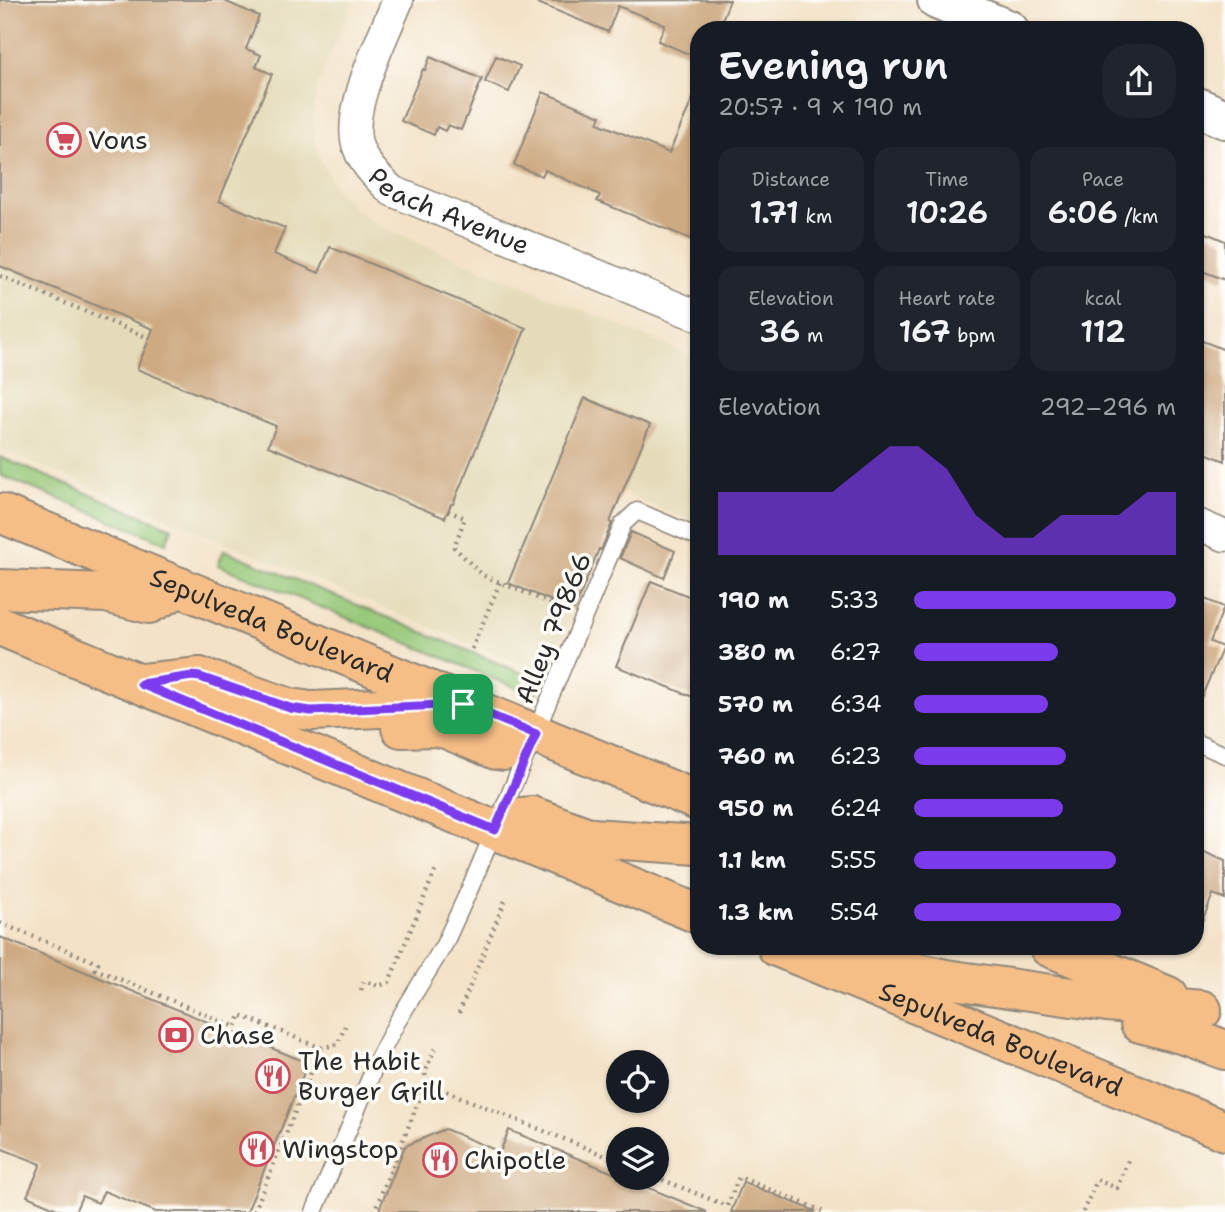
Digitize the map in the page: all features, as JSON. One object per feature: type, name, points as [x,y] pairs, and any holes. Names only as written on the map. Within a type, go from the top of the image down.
[{"type":"main road","name":"Sepulveda Boulevard","points":[[0,513],[690,798]]},
{"type":"main road","points":[[0,589],[106,593],[149,604],[180,587]]},
{"type":"main road","points":[[0,626],[690,911]]},
{"type":"main road","points":[[141,684],[200,677],[290,708],[311,711],[463,704]]},
{"type":"main road","points":[[256,730],[436,727],[504,751],[536,734]]},
{"type":"main road","points":[[495,830],[513,818],[532,816],[591,838],[690,844]]},
{"type":"main road","name":"Sepulveda Boulevard","points":[[801,955],[1225,1131]]},
{"type":"main road","points":[[870,955],[906,970],[946,979],[1214,1015]]},
{"type":"main road","points":[[1068,955],[1214,1015]]},
{"type":"main road","points":[[878,988],[1142,1023],[1177,1032],[1225,1051]]},
{"type":"street","name":"Peach Avenue","points":[[398,0],[357,104],[356,139],[371,172],[392,191],[690,313]]},
{"type":"street","points":[[937,0],[987,21]]},
{"type":"street","points":[[1204,110],[1225,119]]},
{"type":"street","points":[[1204,527],[1225,536]]},
{"type":"lane","name":"Alley 79866","points":[[314,1212],[378,1059],[444,945],[536,734],[623,524],[637,511],[690,534]]},
{"type":"lane","points":[[1204,747],[1225,755]]},
{"type":"path","points":[[0,276],[149,338]]},
{"type":"path","points":[[448,511],[465,518],[454,547],[482,575],[573,613]]},
{"type":"path","points":[[472,649],[500,582]]},
{"type":"path","points":[[361,990],[364,981],[379,986],[389,982],[436,869]]},
{"type":"path","points":[[459,1013],[506,898]]},
{"type":"path","points":[[0,923],[98,963],[95,970],[236,1027],[240,1015],[321,1048],[338,1044],[345,1026]]},
{"type":"path","points":[[254,1212],[321,1048]]},
{"type":"path","points":[[374,1212],[426,1083],[425,1072],[435,1048]]},
{"type":"path","points":[[426,1083],[606,1156]]},
{"type":"path","points":[[1083,1212],[1097,1180],[1117,1188],[1130,1156]]},
{"type":"path","points":[[669,1182],[727,1206],[739,1177],[825,1212]]},
{"type":"shaded area","points":[[0,0],[353,0],[318,84],[313,112],[320,160],[337,191],[355,210],[388,230],[690,355],[690,521],[622,492],[546,675],[0,449]]},
{"type":"green space","points":[[0,457],[172,528],[166,543],[0,475]]},
{"type":"green space","points":[[224,550],[544,682],[536,694],[531,694],[218,565]]},
{"type":"building","points":[[0,0],[222,0],[259,16],[246,49],[261,55],[256,67],[272,74],[219,201],[285,228],[274,254],[319,273],[330,247],[526,328],[445,518],[268,446],[276,426],[137,369],[153,329],[0,266]]},
{"type":"building","points":[[730,0],[722,21],[690,21],[690,55],[658,41],[665,25],[618,6],[608,32],[533,1]]},
{"type":"building","points":[[496,56],[520,66],[509,92],[485,82]]},
{"type":"building","points":[[430,57],[482,79],[461,130],[448,125],[445,131],[437,127],[434,135],[401,121]]},
{"type":"building","points":[[543,92],[601,116],[598,123],[669,153],[690,105],[690,239],[597,201],[600,195],[545,170],[542,176],[514,165]]},
{"type":"building","points":[[1204,232],[1225,241],[1225,280],[1204,272]]},
{"type":"building","points":[[1204,342],[1225,350],[1225,461],[1204,453]]},
{"type":"building","points":[[585,398],[650,425],[601,550],[599,549],[574,610],[508,583]]},
{"type":"building","points":[[631,532],[675,551],[664,578],[620,558]]},
{"type":"building","points":[[651,581],[690,597],[690,696],[616,666]]},
{"type":"building","points":[[1204,599],[1224,607],[1210,642],[1223,647],[1204,691]]},
{"type":"building","points":[[1204,852],[1225,861],[1225,899],[1213,894],[1204,917]]},
{"type":"building","points":[[0,937],[308,1063],[247,1212],[156,1212],[104,1191],[98,1203],[82,1196],[75,1212],[64,1212],[27,1196],[41,1164],[0,1148]]},
{"type":"building","points":[[445,1129],[500,1152],[509,1130],[606,1170],[606,1190],[654,1190],[707,1212],[378,1212],[405,1146]]},
{"type":"building","points":[[743,1182],[815,1211],[815,1212],[731,1212]]},
{"type":"place","name":"Vons","points":[[64,140]]},
{"type":"place","name":"Chase","points":[[176,1035]]},
{"type":"place","name":"The Habit Burger Grill","points":[[273,1076]]},
{"type":"place","name":"Wingstop","points":[[257,1149]]},
{"type":"place","name":"Chipotle","points":[[440,1160]]},
{"type":"route","points":[[200,677],[290,708],[311,711],[463,704],[536,734],[495,830],[141,684],[200,677]]}]
